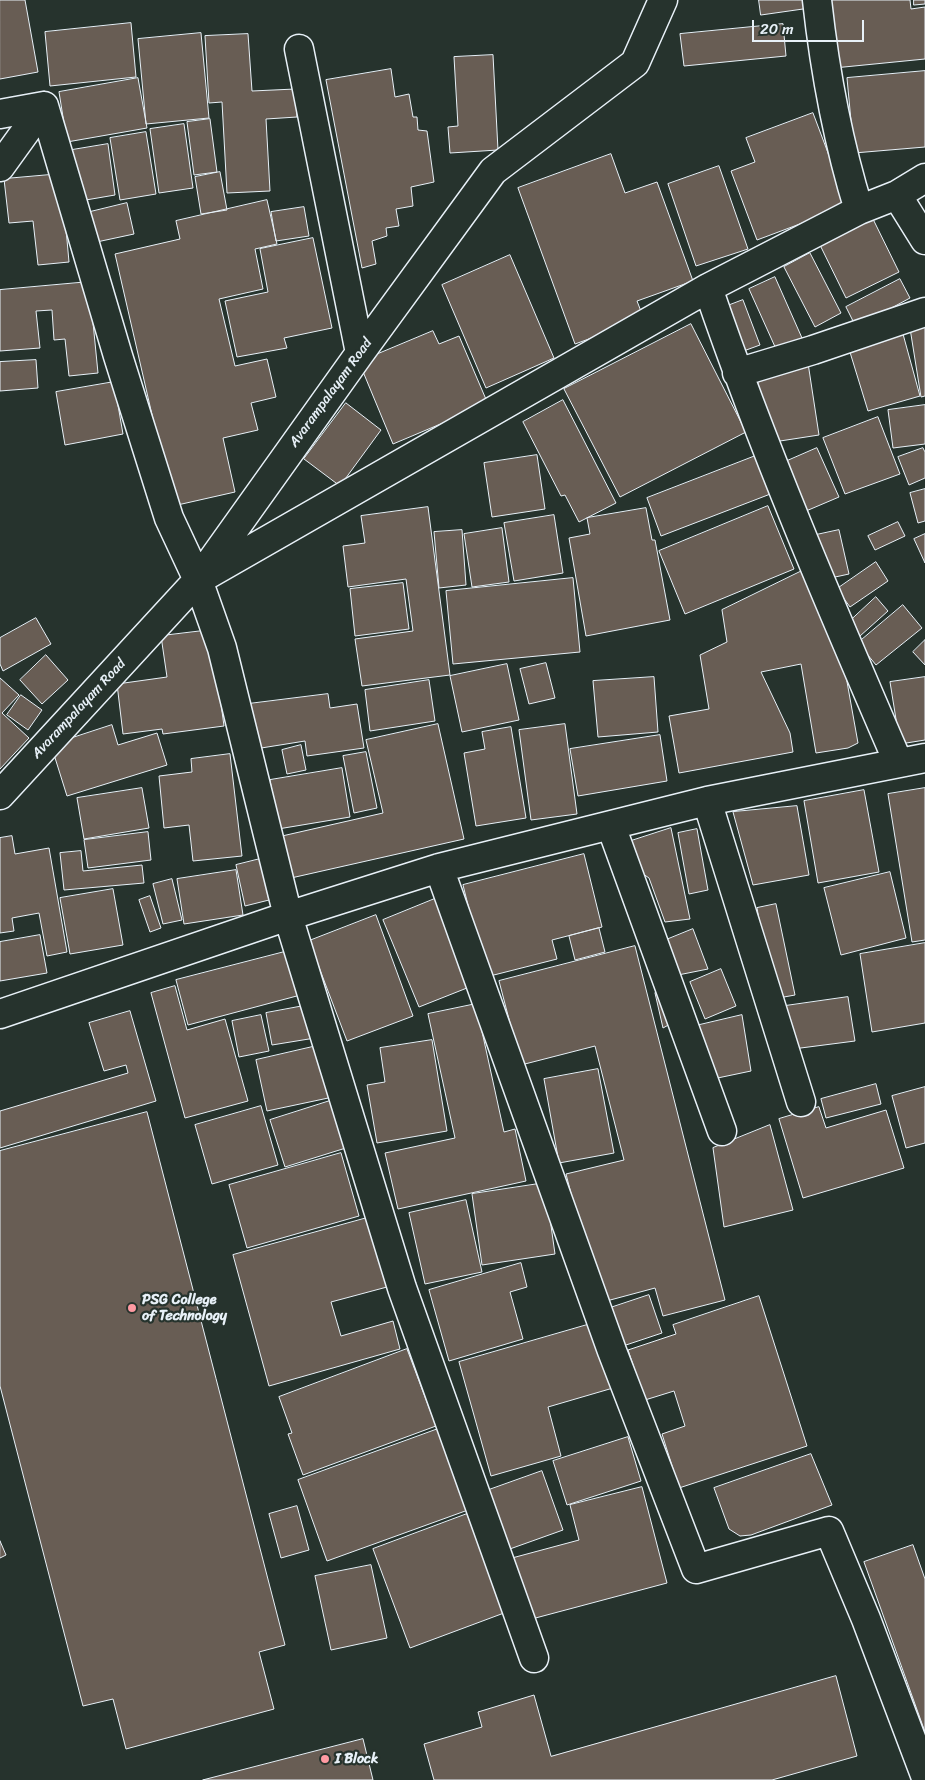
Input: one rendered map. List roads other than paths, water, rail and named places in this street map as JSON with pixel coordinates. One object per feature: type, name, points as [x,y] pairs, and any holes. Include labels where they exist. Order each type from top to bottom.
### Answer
[{"type":"street","name":"Avarampalayam Road","points":[[0,796],[198,580],[493,171],[634,63],[664,0]]},
{"type":"street","points":[[817,0],[827,81],[845,165],[859,210]]},
{"type":"street","points":[[299,49],[360,354]]},
{"type":"street","points":[[0,114],[44,106]]},
{"type":"street","points":[[0,167],[44,106]]},
{"type":"street","points":[[44,106],[115,347],[169,518],[198,580],[222,648],[288,916],[402,1288],[534,1658]]},
{"type":"street","points":[[198,580],[708,288],[859,210],[897,195],[925,178]]},
{"type":"street","points":[[897,195],[925,240]]},
{"type":"street","points":[[708,288],[737,373],[806,547],[898,762]]},
{"type":"street","points":[[737,373],[813,350],[925,312]]},
{"type":"street","points":[[0,1014],[288,916],[439,868],[707,801],[925,758]]},
{"type":"street","points":[[707,801],[801,1102]]},
{"type":"street","points":[[611,826],[722,1131]]},
{"type":"street","points":[[439,868],[609,1342],[696,1568],[829,1531],[866,1619],[925,1775]]},
{"type":"place","name":"PSG College of Technology","points":[[132,1308]]},
{"type":"place","name":"I Block","points":[[325,1759]]}]
